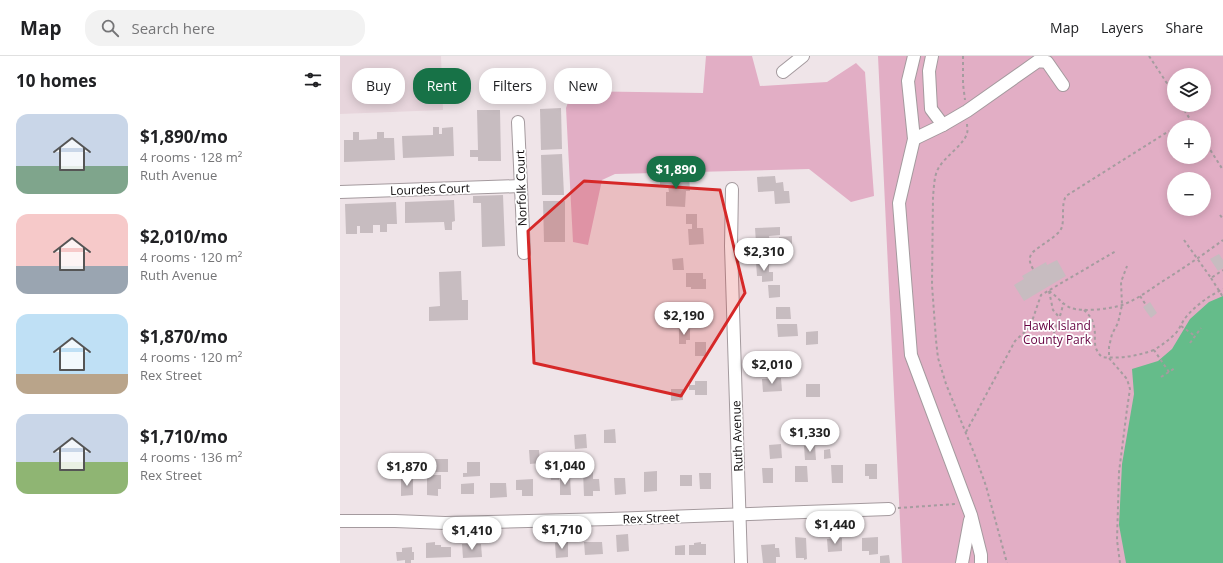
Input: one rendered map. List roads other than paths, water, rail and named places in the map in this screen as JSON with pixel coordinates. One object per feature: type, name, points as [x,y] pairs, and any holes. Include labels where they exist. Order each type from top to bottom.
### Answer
[{"type":"street","points":[[783,72],[803,56]]},
{"type":"street","points":[[914,56],[908,81],[914,139],[899,203],[911,355],[971,515],[981,555],[981,563]]},
{"type":"street","points":[[932,56],[929,71],[931,109],[943,125]]},
{"type":"street","points":[[914,139],[967,111],[1038,61],[1047,62],[1063,85]]},
{"type":"street","name":"Norfolk Court","points":[[518,122],[524,253]]},
{"type":"street","name":"Lourdes Court","points":[[340,192],[520,186]]},
{"type":"street","name":"Ruth Avenue","points":[[732,189],[731,246],[741,563]]},
{"type":"street","name":"Rex Street","points":[[340,521],[458,522],[610,519],[889,509]]},
{"type":"street","points":[[962,563],[971,515]]},
{"type":"park label","name":"Hawk Island County Park","points":[[1057,332]]}]
